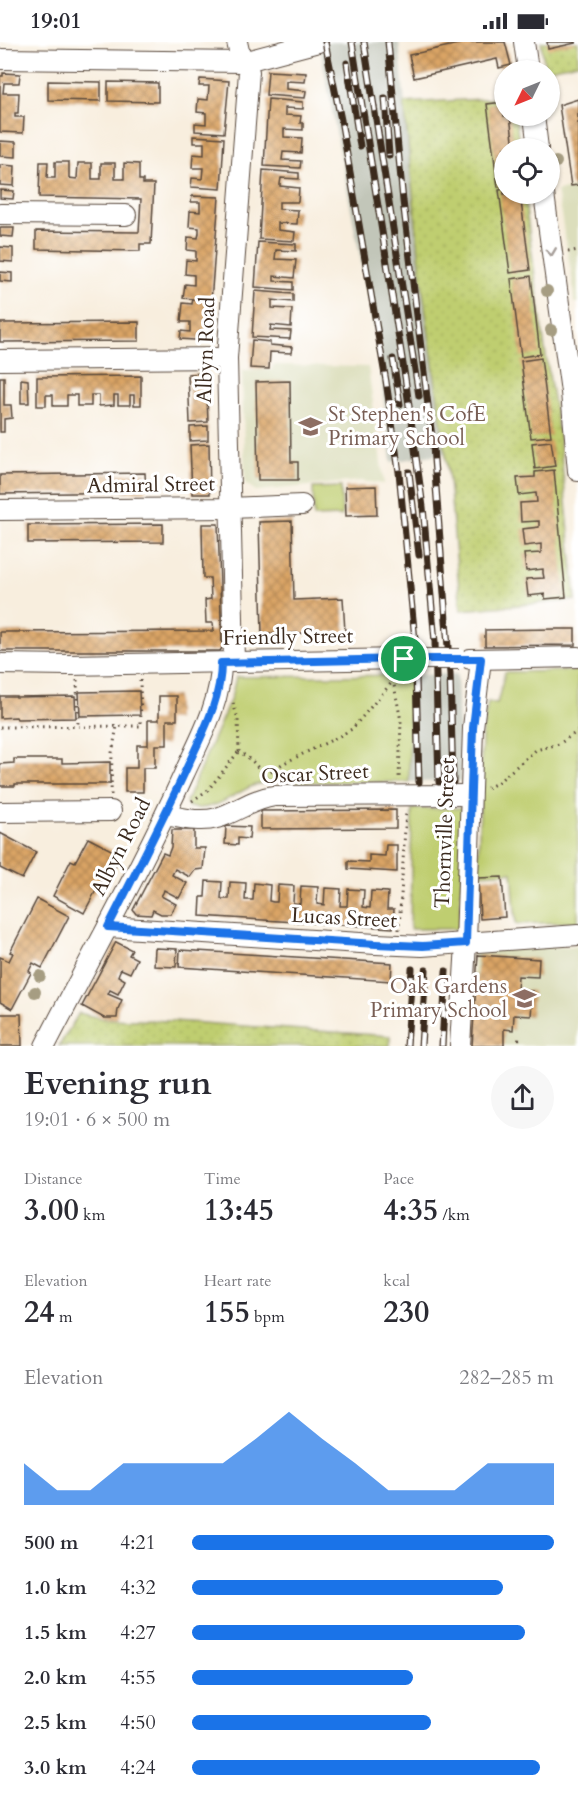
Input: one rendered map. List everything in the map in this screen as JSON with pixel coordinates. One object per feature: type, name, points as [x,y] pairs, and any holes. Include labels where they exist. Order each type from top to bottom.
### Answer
[{"type":"street","name":"Albyn Road","points":[[45,1046],[166,815],[215,705],[228,662],[230,508],[227,358],[249,72],[243,62],[237,42]]},
{"type":"street","points":[[524,42],[527,60]]},
{"type":"street","points":[[0,59],[243,62],[313,43]]},
{"type":"street","points":[[545,204],[571,393],[578,471]]},
{"type":"street","points":[[0,214],[126,215]]},
{"type":"street","points":[[0,360],[227,358]]},
{"type":"street","name":"Admiral Street","points":[[0,510],[230,508],[302,505]]},
{"type":"street","name":"Friendly Street","points":[[0,664],[228,662],[399,667],[459,659],[578,657]]},
{"type":"street","name":"Thornville Street","points":[[460,1046],[473,728],[481,659]]},
{"type":"street","name":"Oscar Street","points":[[166,815],[192,820],[216,818],[261,798],[274,796],[470,795]]},
{"type":"street","points":[[0,812],[111,811]]},
{"type":"street","name":"Lucas Street","points":[[108,927],[423,946],[578,935]]},
{"type":"path","points":[[266,776],[282,764],[352,729],[393,681],[399,667]]},
{"type":"path","points":[[77,676],[78,727]]},
{"type":"path","points":[[0,727],[141,726],[140,676]]},
{"type":"path","points":[[393,681],[401,721],[399,782]]},
{"type":"path","points":[[187,804],[208,790],[239,751],[238,719],[231,698]]},
{"type":"path","points":[[111,811],[112,753],[117,726]]},
{"type":"path","points":[[470,795],[497,783],[536,750],[559,744],[578,731]]},
{"type":"path","points":[[239,751],[266,776],[274,796]]},
{"type":"path","points":[[399,932],[406,804]]},
{"type":"path","points":[[518,1046],[519,1036]]},
{"type":"shaded area","points":[[319,42],[399,42],[422,284],[445,453],[391,462],[378,351]]},
{"type":"shaded area","points":[[578,187],[578,303],[574,303],[573,284],[559,204],[560,190]]},
{"type":"shaded area","name":"St Stephen's CofE Primary School","points":[[273,365],[368,367],[384,484],[360,481],[256,491],[245,483],[242,370],[272,370]]},
{"type":"shaded area","points":[[457,674],[461,781],[410,782],[410,675]]},
{"type":"shaded area","name":"Oak Gardens Primary School","points":[[578,946],[578,1046],[471,1046],[474,950]]},
{"type":"green space","points":[[541,42],[578,42],[578,63],[560,67],[560,60],[544,60]]},
{"type":"green space","points":[[494,98],[494,126],[517,126],[518,138],[494,138],[494,204],[525,204],[559,434],[576,600],[461,610],[449,480],[422,284],[404,103]]},
{"type":"green space","points":[[341,487],[342,516],[314,517],[313,488]]},
{"type":"green space","points":[[578,671],[578,922],[516,924],[512,872],[478,874],[482,734],[488,702],[497,704],[505,672]]},
{"type":"green space","points":[[410,675],[409,782],[269,782],[247,788],[216,805],[198,808],[189,807],[186,802],[231,698],[236,677]]},
{"type":"green space","points":[[465,808],[459,929],[410,929],[412,809]]},
{"type":"green space","points":[[79,1013],[104,1019],[173,1021],[390,1036],[390,1046],[59,1046]]},
{"type":"building","points":[[467,42],[505,42],[510,60],[497,59],[414,78],[409,55]]},
{"type":"building","points":[[547,42],[576,42],[576,43],[548,49]]},
{"type":"building","points":[[268,71],[306,73],[305,82],[286,81],[286,89],[306,91],[305,98],[266,95]]},
{"type":"building","points":[[3,73],[20,74],[19,83],[4,83],[3,93],[19,93],[18,113],[15,113],[15,117],[24,117],[23,133],[0,132],[0,76],[3,76]]},
{"type":"building","points":[[200,79],[229,81],[224,133],[195,131],[195,123],[206,124],[206,113],[197,112],[198,99],[208,100],[209,86],[199,86]]},
{"type":"building","points":[[48,81],[101,82],[101,101],[48,100]]},
{"type":"building","points":[[108,82],[158,83],[158,102],[108,101]]},
{"type":"building","points":[[268,99],[303,102],[303,109],[285,108],[285,115],[301,116],[300,123],[303,123],[303,130],[284,129],[284,137],[302,138],[301,153],[283,152],[282,160],[301,161],[300,168],[264,166]]},
{"type":"building","points":[[578,99],[578,185],[571,186],[560,105]]},
{"type":"building","points":[[494,103],[494,126],[511,126],[513,138],[494,138],[494,157],[487,104]]},
{"type":"building","points":[[193,136],[224,138],[221,189],[191,187],[192,178],[202,179],[203,168],[192,168],[193,154],[204,155],[204,143],[193,143]]},
{"type":"building","points":[[0,141],[16,142],[16,157],[0,156]]},
{"type":"building","points":[[40,162],[48,162],[47,178],[55,178],[55,162],[69,162],[69,178],[77,179],[78,163],[92,163],[92,179],[101,179],[101,163],[115,163],[115,179],[124,179],[124,163],[139,164],[139,180],[143,180],[143,184],[154,184],[151,244],[140,244],[140,251],[36,249],[36,231],[139,232],[141,199],[39,197]]},
{"type":"building","points":[[0,165],[15,166],[14,186],[0,185]]},
{"type":"building","points":[[263,170],[299,173],[299,179],[281,178],[280,184],[280,186],[299,188],[298,202],[279,202],[279,209],[298,210],[297,224],[278,223],[278,230],[295,232],[294,241],[259,239]]},
{"type":"building","points":[[0,190],[14,191],[13,199],[0,198]]},
{"type":"building","points":[[192,196],[219,197],[208,341],[180,339],[181,331],[190,332],[190,322],[181,322],[183,303],[192,304],[193,299],[183,298],[185,284],[194,285],[194,275],[185,274],[186,260],[196,261],[196,251],[187,250],[188,237],[198,238],[199,233],[199,228],[189,227],[190,211],[200,212],[200,202],[191,202]]},
{"type":"building","points":[[501,204],[521,204],[530,270],[510,273]]},
{"type":"building","points":[[0,228],[14,228],[13,237],[0,236]]},
{"type":"building","points":[[258,242],[296,244],[296,251],[276,250],[275,259],[296,260],[294,278],[274,276],[274,281],[293,282],[293,290],[255,287]]},
{"type":"building","points":[[0,247],[13,248],[13,262],[0,261]]},
{"type":"building","points":[[0,272],[12,273],[12,282],[0,281]]},
{"type":"building","points":[[531,276],[540,354],[521,357],[511,279]]},
{"type":"building","points":[[255,291],[293,294],[293,302],[272,300],[272,308],[292,309],[291,327],[271,325],[270,330],[291,331],[290,339],[252,337]]},
{"type":"building","points":[[139,322],[139,341],[0,342],[0,323]]},
{"type":"building","points":[[252,340],[270,342],[270,345],[292,347],[291,353],[270,352],[269,369],[250,368]]},
{"type":"building","points":[[541,358],[551,436],[531,438],[521,361]]},
{"type":"building","points":[[206,373],[208,422],[190,423],[188,374]]},
{"type":"building","points":[[141,376],[141,405],[134,405],[134,395],[130,395],[130,405],[118,405],[118,395],[114,395],[114,405],[99,406],[99,395],[91,395],[91,406],[77,406],[77,395],[67,395],[67,406],[53,406],[53,395],[46,395],[46,406],[37,406],[37,377]]},
{"type":"building","points":[[0,377],[4,377],[4,405],[11,405],[12,418],[4,419],[4,432],[0,432]]},
{"type":"building","points":[[21,379],[28,380],[29,403],[21,403]]},
{"type":"building","points":[[290,381],[291,462],[298,462],[298,480],[258,480],[256,382]]},
{"type":"building","points":[[208,426],[208,440],[190,441],[190,427]]},
{"type":"building","points":[[551,441],[555,466],[535,469],[532,443]]},
{"type":"building","points":[[209,444],[210,494],[192,494],[190,445]]},
{"type":"building","points":[[554,470],[566,597],[545,599],[545,594],[528,596],[526,579],[544,578],[543,569],[526,571],[524,554],[541,553],[541,544],[524,546],[522,529],[539,527],[539,521],[521,522],[520,503],[537,502],[536,493],[519,495],[517,478],[535,477],[535,472]]},
{"type":"building","points":[[145,473],[146,492],[0,494],[0,475]]},
{"type":"building","points":[[376,486],[377,515],[346,516],[345,487]]},
{"type":"building","points":[[292,521],[294,600],[343,598],[345,632],[262,634],[259,522]]},
{"type":"building","points":[[163,524],[163,542],[28,543],[28,525]]},
{"type":"building","points":[[202,524],[218,524],[222,648],[220,651],[0,651],[0,632],[214,631],[213,623],[206,623],[205,600],[211,599],[210,578],[203,578]]},
{"type":"building","points":[[575,629],[575,645],[485,646],[485,630]]},
{"type":"building","points":[[139,691],[140,715],[80,716],[79,692]]},
{"type":"building","points":[[0,696],[75,696],[76,718],[0,718]]},
{"type":"building","points":[[159,696],[177,696],[177,720],[167,720],[167,745],[155,745],[155,768],[143,768],[143,792],[125,792],[125,768],[137,768],[137,745],[148,745],[148,720],[159,720]]},
{"type":"building","points":[[14,759],[62,759],[62,763],[110,762],[110,784],[0,786],[0,764],[14,763]]},
{"type":"building","points":[[396,810],[396,828],[261,829],[261,811]]},
{"type":"building","points":[[226,826],[250,827],[249,839],[238,838],[238,845],[225,844]]},
{"type":"building","points":[[172,830],[194,830],[194,848],[205,848],[203,869],[195,870],[190,877],[175,869],[172,875],[187,883],[179,898],[164,890],[161,896],[176,904],[171,914],[161,914],[153,910],[151,915],[136,914],[133,910],[163,853],[168,855]]},
{"type":"building","points":[[0,833],[36,852],[22,879],[0,868]]},
{"type":"building","points":[[88,838],[121,855],[108,880],[103,877],[84,913],[53,896],[71,860],[75,862]]},
{"type":"building","points":[[386,845],[397,845],[397,872],[348,869],[348,861],[369,862],[369,855],[385,856]]},
{"type":"building","points":[[502,877],[505,917],[480,919],[478,878]]},
{"type":"building","points":[[206,881],[222,882],[221,899],[229,899],[230,882],[246,883],[245,900],[253,900],[254,883],[270,885],[269,901],[273,902],[277,902],[278,885],[294,886],[293,903],[300,904],[301,886],[318,887],[317,904],[324,905],[325,888],[341,889],[340,906],[347,906],[348,889],[364,890],[363,907],[370,908],[371,891],[388,892],[387,909],[394,909],[393,928],[200,916],[201,897],[205,897]]},
{"type":"building","points":[[37,899],[69,916],[42,968],[33,963],[29,971],[31,973],[12,1009],[0,1002],[0,957],[9,961],[13,953],[10,952]]},
{"type":"building","points":[[116,942],[132,950],[129,955],[137,959],[130,973],[121,969],[118,976],[125,980],[118,994],[110,990],[108,994],[122,1000],[117,1018],[104,1018],[82,1006]]},
{"type":"building","points":[[155,948],[177,949],[176,967],[154,966]]},
{"type":"building","points":[[180,950],[392,963],[391,981],[179,967]]},
{"type":"building","points":[[478,955],[539,959],[538,977],[518,976],[517,990],[533,991],[531,1016],[514,1015],[513,1030],[504,1029],[504,1046],[472,1046]]},
{"type":"building","points":[[0,1014],[21,1014],[22,1046],[0,1046]]},
{"type":"railway","points":[[325,42],[341,120],[386,381],[399,472],[415,640],[419,782]]},
{"type":"railway","points":[[352,42],[405,377],[423,507],[435,642],[439,782]]},
{"type":"railway","points":[[364,42],[419,396]]},
{"type":"railway","points":[[388,42],[403,201],[433,446],[450,674],[453,782]]},
{"type":"railway","points":[[347,63],[360,146]]},
{"type":"railway","points":[[385,98],[389,155]]},
{"type":"railway","points":[[393,359],[400,404]]},
{"type":"railway","points":[[409,472],[419,555]]},
{"type":"railway","points":[[407,1046],[412,969]]},
{"type":"railway","points":[[421,1046],[426,970]]},
{"type":"railway","points":[[442,1046],[446,971]]},
{"type":"place","name":"St Stephen's CofE Primary School","points":[[310,426]]},
{"type":"place","name":"Oak Gardens Primary School","points":[[525,998]]},
{"type":"route","points":[[404,659],[481,659],[473,728],[466,943],[423,946],[376,944],[108,927],[166,815],[215,705],[220,684],[221,663],[404,659]]}]
